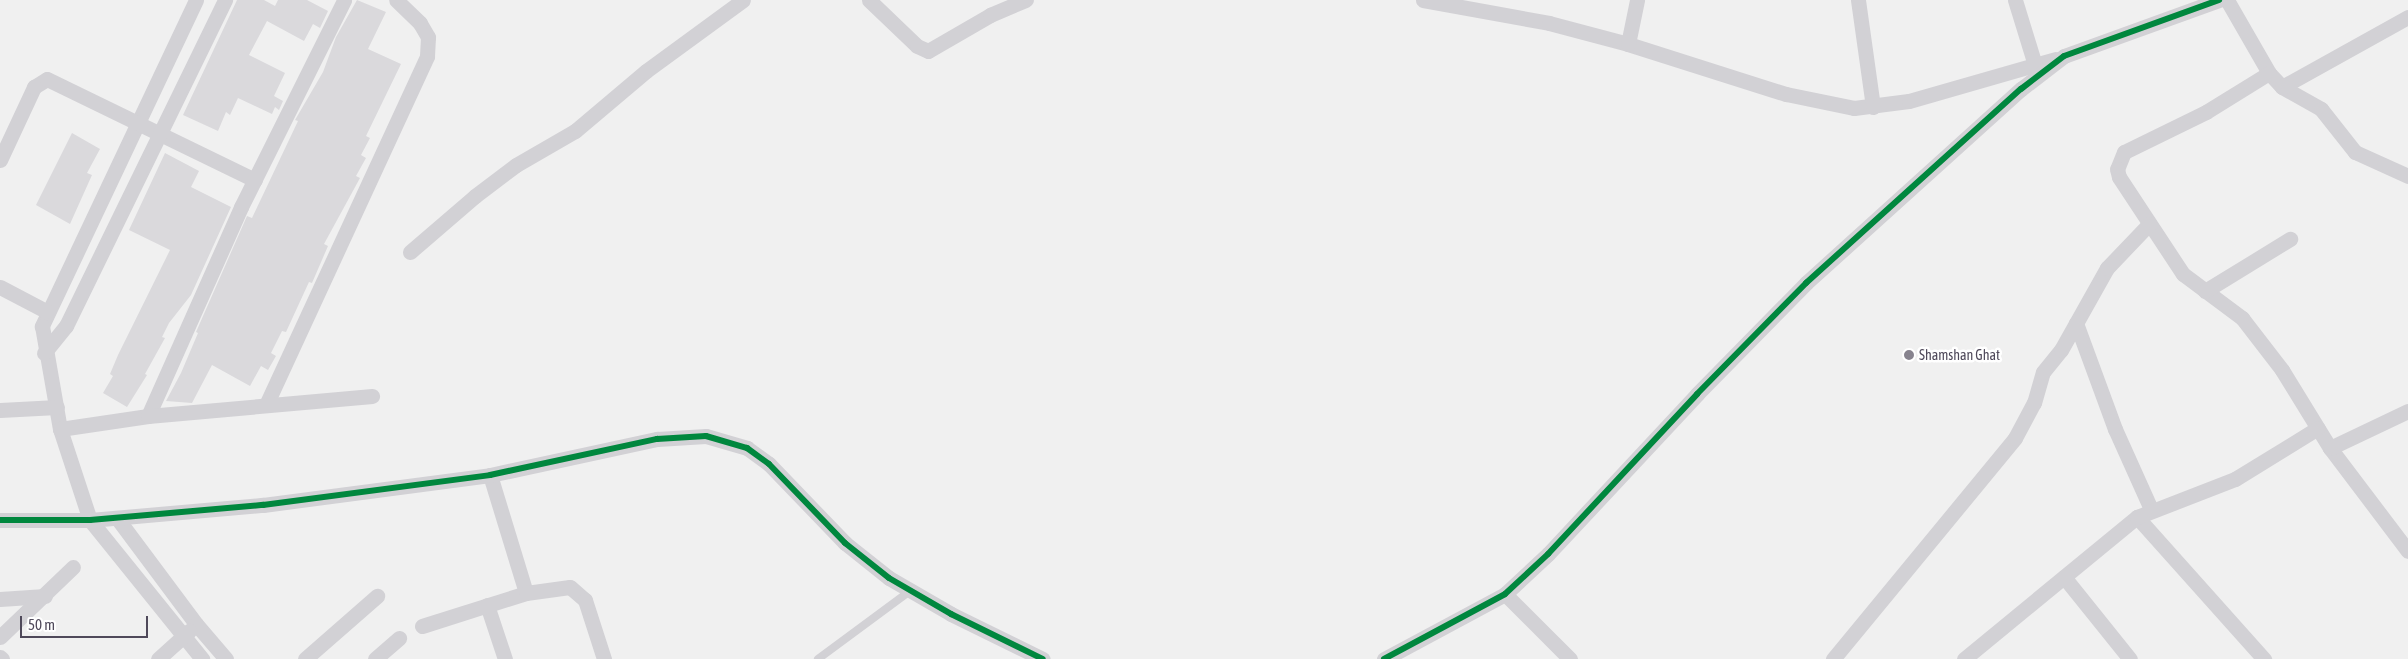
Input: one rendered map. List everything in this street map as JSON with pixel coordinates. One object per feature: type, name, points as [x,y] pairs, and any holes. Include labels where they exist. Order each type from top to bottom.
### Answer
[{"type":"street","points":[[196,0],[46,311],[42,326],[44,353],[58,407],[60,429],[90,520],[202,659]]},
{"type":"street","points":[[44,353],[66,326],[224,0]]},
{"type":"street","points":[[148,416],[255,180],[344,0]]},
{"type":"street","points":[[266,405],[427,56],[428,37],[420,23],[396,0]]},
{"type":"street","points":[[410,252],[475,196],[516,165],[575,131],[646,71],[743,0]]},
{"type":"street","points":[[869,0],[917,46],[928,50],[996,12],[1026,0]]},
{"type":"street","points":[[1423,0],[1522,18],[1628,44],[1806,99],[1854,108],[1873,108],[1909,101],[2035,65],[2219,0]]},
{"type":"street","points":[[1628,44],[1638,0]]},
{"type":"street","points":[[1858,0],[1873,108]]},
{"type":"street","points":[[2015,0],[2035,65]]},
{"type":"street","points":[[2227,0],[2269,73],[2282,87],[2321,109],[2355,152],[2408,176]]},
{"type":"street","points":[[2282,87],[2408,17]]},
{"type":"street","points":[[1384,659],[1505,594],[1548,554],[1800,289],[2021,90],[2064,56]]},
{"type":"street","points":[[2269,73],[2206,112],[2124,152],[2117,169],[2119,177],[2183,274],[2242,318],[2282,370],[2330,448],[2408,551]]},
{"type":"street","points":[[0,160],[34,87],[42,80],[53,80],[255,180]]},
{"type":"street","points":[[1833,659],[2015,438],[2034,403],[2043,372],[2076,323],[2107,268],[2149,224]]},
{"type":"street","points":[[2205,291],[2290,239]]},
{"type":"street","points":[[0,287],[46,311]]},
{"type":"street","points":[[2076,323],[2116,428],[2151,509]]},
{"type":"street","points":[[60,429],[148,416],[372,396]]},
{"type":"street","points":[[0,410],[58,407]]},
{"type":"street","points":[[2330,448],[2408,411]]},
{"type":"street","points":[[1964,659],[2137,517],[2151,509],[2235,479],[2318,428]]},
{"type":"street","points":[[0,520],[90,520],[263,506],[490,475],[658,439],[706,436],[747,448],[769,464],[845,543],[910,591],[1043,659]]},
{"type":"street","points":[[490,475],[526,593]]},
{"type":"street","points":[[2137,517],[2264,659]]},
{"type":"street","points":[[117,518],[196,624],[226,659]]},
{"type":"street","points":[[0,637],[45,596],[73,567]]},
{"type":"street","points":[[2064,577],[2130,659]]},
{"type":"street","points":[[422,626],[526,593],[560,586],[579,592],[585,600],[604,659]]},
{"type":"street","points":[[1505,594],[1570,659]]},
{"type":"street","points":[[0,599],[45,596]]},
{"type":"street","points":[[305,659],[377,596]]},
{"type":"street","points":[[487,605],[504,659]]},
{"type":"street","points":[[158,659],[196,624]]},
{"type":"street","points":[[375,659],[399,638]]},
{"type":"lane","points":[[818,659],[910,591]]},
{"type":"building","points":[[237,0],[264,0],[275,6],[278,0],[307,0],[328,11],[320,28],[313,24],[304,41],[267,21],[249,55],[285,73],[274,96],[283,101],[279,110],[275,107],[272,114],[238,98],[230,115],[226,112],[218,131],[183,115]]},
{"type":"building","points":[[357,0],[386,12],[368,49],[401,64],[366,136],[370,138],[361,155],[366,158],[356,176],[360,178],[324,244],[328,246],[312,283],[309,282],[286,332],[282,331],[271,353],[276,356],[268,370],[261,366],[250,386],[212,365],[192,403],[166,401],[181,373],[198,333],[196,332],[247,216],[252,218],[298,121],[295,120],[323,72],[336,37]]},
{"type":"building","points":[[72,133],[100,149],[87,173],[92,175],[70,224],[36,205]]},
{"type":"building","points":[[165,153],[199,171],[191,187],[231,207],[191,295],[169,323],[162,337],[165,338],[145,374],[147,375],[127,407],[103,393],[113,376],[110,374],[118,355],[170,250],[129,230]]},
{"type":"cycle path","points":[[1384,659],[1505,594],[1548,554],[1697,394],[1806,283],[2021,89],[2064,56],[2219,0]]},
{"type":"cycle path","points":[[0,520],[90,520],[263,505],[490,475],[657,439],[706,436],[747,448],[769,464],[845,543],[889,578],[951,614],[1043,659]]},
{"type":"place","name":"Shamshan Ghat","points":[[1909,355]]}]
